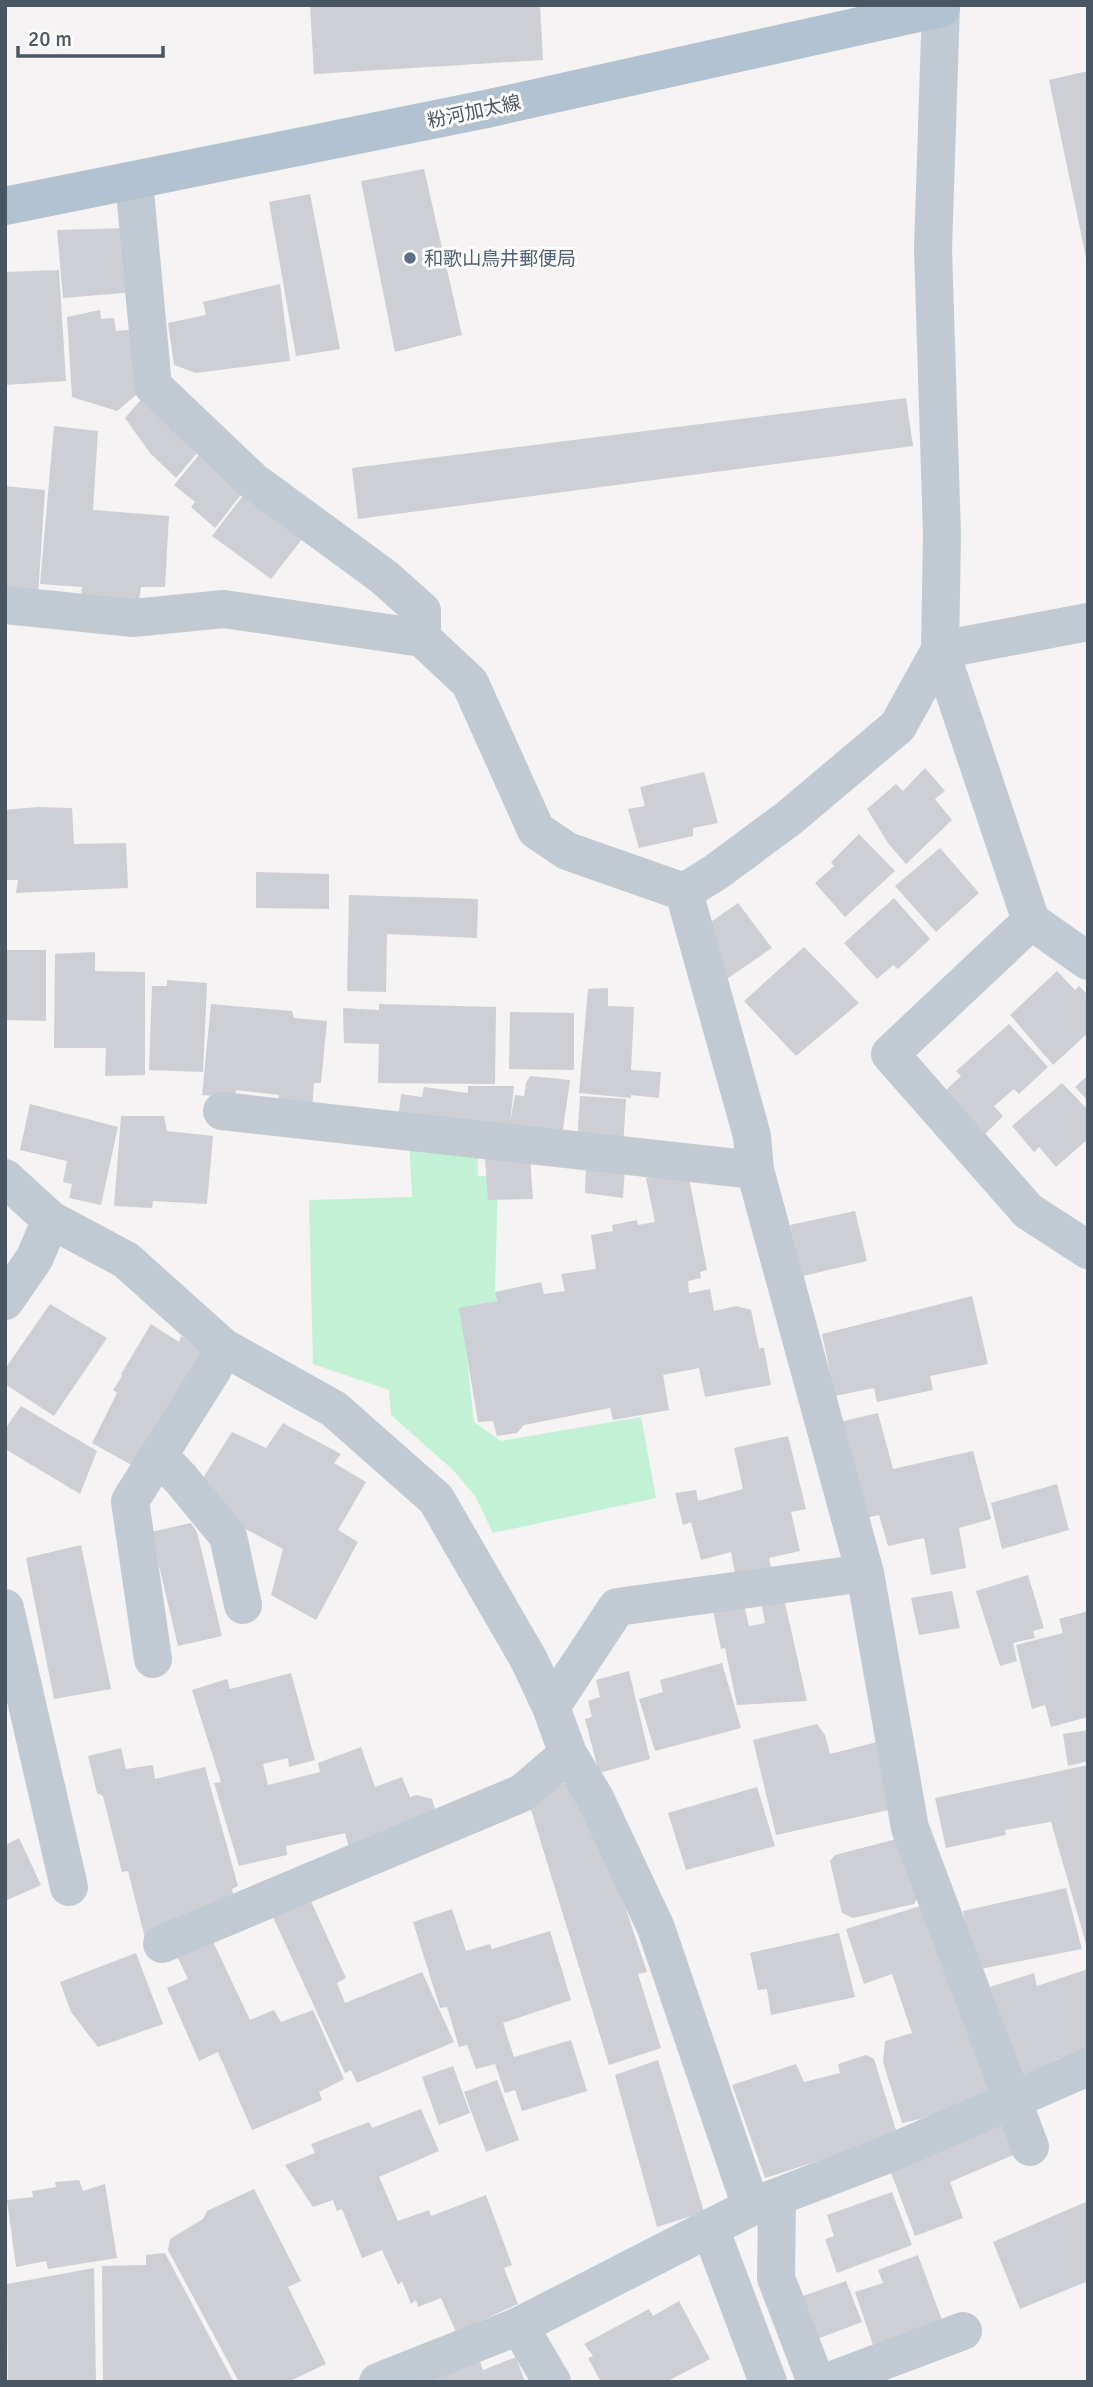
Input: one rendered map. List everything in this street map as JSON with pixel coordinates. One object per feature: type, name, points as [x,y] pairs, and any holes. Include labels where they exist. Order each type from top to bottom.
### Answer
[{"type":"main road","name":"粉河加太線","points":[[5,206],[486,109],[946,6]]},
{"type":"street","points":[[946,6],[933,249],[942,535],[940,650],[1031,920],[1088,961]]},
{"type":"street","points":[[134,181],[153,386],[253,481],[384,577],[422,611],[422,638]]},
{"type":"street","points":[[5,605],[133,618],[224,609],[422,638],[470,683],[536,830],[567,851],[684,892]]},
{"type":"street","points":[[940,650],[1088,622]]},
{"type":"street","points":[[684,892],[789,818],[898,726],[940,650]]},
{"type":"street","points":[[684,892],[752,1136],[755,1170],[865,1573],[910,1828],[1030,2147]]},
{"type":"street","points":[[1031,920],[890,1054],[1028,1211],[1088,1250]]},
{"type":"street","points":[[222,1111],[755,1170]]},
{"type":"street","points":[[5,1178],[51,1220],[126,1261],[223,1347],[334,1409],[436,1499],[529,1660],[551,1707],[568,1754],[595,1798],[656,1928],[764,2202],[776,2278],[816,2382]]},
{"type":"street","points":[[5,1301],[34,1259],[51,1220]]},
{"type":"street","points":[[153,1659],[130,1501],[213,1369],[223,1347]]},
{"type":"street","points":[[158,1455],[228,1536],[243,1605]]},
{"type":"street","points":[[551,1707],[617,1607],[865,1573]]},
{"type":"street","points":[[5,1608],[69,1887]]},
{"type":"street","points":[[162,1944],[522,1793],[568,1754]]},
{"type":"street","points":[[378,2382],[519,2326],[764,2202],[891,2153],[1088,2067]]},
{"type":"street","points":[[710,2228],[768,2382]]},
{"type":"street","points":[[519,2326],[552,2382]]},
{"type":"street","points":[[827,2382],[963,2331]]},
{"type":"green space","points":[[409,1140],[478,1152],[478,1176],[498,1177],[495,1291],[497,1304],[462,1312],[474,1422],[501,1441],[641,1417],[656,1498],[493,1533],[475,1496],[453,1470],[391,1415],[389,1390],[313,1364],[309,1200],[412,1197]]},
{"type":"building","points":[[310,5],[540,5],[543,60],[314,74]]},
{"type":"building","points":[[1088,71],[1088,261],[1087,262],[1049,80]]},
{"type":"building","name":"和歌山鳥井郵便局","points":[[424,169],[462,335],[395,352],[361,181]]},
{"type":"building","points":[[310,194],[340,349],[296,356],[269,202]]},
{"type":"building","points":[[130,228],[135,292],[63,298],[57,230]]},
{"type":"building","points":[[59,270],[66,381],[6,385],[5,272]]},
{"type":"building","points":[[280,284],[290,361],[196,373],[174,365],[168,323],[206,315],[203,302]]},
{"type":"building","points":[[100,310],[101,319],[114,318],[116,331],[138,329],[143,389],[117,411],[72,397],[67,317]]},
{"type":"building","points":[[145,395],[202,447],[176,478],[150,453],[125,418]]},
{"type":"building","points":[[906,398],[913,446],[358,519],[352,468]]},
{"type":"building","points":[[54,426],[98,431],[93,510],[169,516],[165,587],[141,587],[139,601],[81,597],[82,587],[40,584]]},
{"type":"building","points":[[204,449],[247,487],[215,528],[191,507],[195,502],[174,485]]},
{"type":"building","points":[[5,486],[45,490],[38,596],[5,593]]},
{"type":"building","points":[[248,489],[306,534],[271,579],[212,536]]},
{"type":"building","points":[[925,768],[945,791],[935,799],[952,820],[906,864],[888,843],[867,809],[896,784],[903,791]]},
{"type":"building","points":[[704,772],[718,823],[693,828],[693,836],[639,848],[628,809],[645,806],[640,787]]},
{"type":"building","points":[[72,808],[74,844],[126,843],[128,888],[16,893],[18,880],[5,880],[5,810]]},
{"type":"building","points":[[859,834],[895,871],[845,917],[815,883],[834,866],[831,862]]},
{"type":"building","points":[[940,848],[979,893],[936,932],[895,886]]},
{"type":"building","points":[[256,872],[329,874],[329,909],[256,908]]},
{"type":"building","points":[[349,895],[478,899],[477,938],[387,934],[386,992],[347,991]]},
{"type":"building","points":[[894,898],[930,939],[898,969],[893,965],[877,979],[844,943]]},
{"type":"building","points":[[738,903],[772,948],[722,982],[708,924]]},
{"type":"building","points":[[804,947],[859,1003],[796,1056],[744,1001]]},
{"type":"building","points":[[5,950],[46,950],[46,1021],[5,1020]]},
{"type":"building","points":[[95,952],[95,971],[145,972],[145,1075],[105,1076],[106,1048],[54,1048],[55,954]]},
{"type":"building","points":[[1057,971],[1075,990],[1079,986],[1088,995],[1088,1033],[1053,1065],[1010,1015]]},
{"type":"building","points":[[167,980],[207,983],[203,1072],[149,1070],[152,986],[167,986]]},
{"type":"building","points":[[608,988],[608,1006],[634,1007],[631,1070],[661,1072],[659,1098],[579,1093],[588,989]]},
{"type":"building","points":[[211,1004],[292,1011],[294,1018],[327,1021],[321,1083],[314,1083],[312,1110],[278,1106],[279,1095],[236,1090],[235,1097],[202,1095]]},
{"type":"building","points":[[379,1004],[496,1007],[495,1084],[378,1083],[379,1044],[344,1043],[343,1008],[379,1010]]},
{"type":"building","points":[[510,1012],[574,1013],[574,1070],[509,1069]]},
{"type":"building","points":[[1009,1024],[1048,1067],[1019,1094],[1014,1089],[994,1106],[1003,1116],[985,1134],[945,1091],[961,1076],[956,1071]]},
{"type":"building","points":[[1088,1075],[1088,1101],[1075,1087]]},
{"type":"building","points":[[530,1076],[570,1080],[561,1143],[398,1121],[401,1094],[422,1097],[424,1087],[468,1093],[468,1086],[514,1086],[510,1122],[515,1095],[524,1096]]},
{"type":"building","points":[[1062,1083],[1088,1110],[1088,1139],[1056,1167],[1039,1147],[1034,1152],[1012,1126]]},
{"type":"building","points":[[580,1096],[626,1099],[623,1147],[577,1144]]},
{"type":"building","points":[[30,1104],[118,1127],[101,1205],[69,1198],[72,1184],[63,1182],[67,1161],[20,1150]]},
{"type":"building","points":[[121,1116],[164,1116],[167,1131],[213,1136],[207,1204],[153,1201],[152,1208],[114,1206]]},
{"type":"building","points":[[530,1157],[533,1199],[488,1200],[485,1158]]},
{"type":"building","points":[[586,1164],[625,1168],[623,1198],[585,1193]]},
{"type":"building","points":[[688,1173],[707,1270],[700,1272],[701,1278],[688,1281],[689,1293],[710,1289],[714,1311],[736,1306],[751,1310],[759,1348],[764,1348],[771,1385],[705,1397],[699,1368],[663,1375],[669,1410],[613,1420],[610,1408],[524,1425],[517,1433],[497,1436],[493,1421],[478,1422],[459,1308],[497,1301],[495,1292],[541,1282],[544,1294],[565,1291],[561,1274],[596,1269],[591,1235],[613,1231],[612,1225],[637,1220],[638,1225],[655,1222],[646,1178]]},
{"type":"building","points":[[855,1211],[867,1261],[803,1276],[790,1225]]},
{"type":"building","points":[[972,1296],[988,1364],[930,1376],[933,1390],[877,1402],[874,1388],[835,1396],[822,1334]]},
{"type":"building","points":[[50,1304],[107,1338],[54,1416],[5,1384],[5,1369]]},
{"type":"building","points":[[151,1324],[179,1342],[181,1336],[205,1354],[137,1468],[92,1443],[117,1393],[113,1390]]},
{"type":"building","points":[[21,1406],[97,1451],[80,1494],[5,1449],[5,1429]]},
{"type":"building","points":[[878,1413],[893,1469],[973,1451],[991,1519],[959,1528],[966,1568],[931,1575],[924,1538],[888,1546],[879,1515],[856,1520],[831,1424]]},
{"type":"building","points":[[283,1423],[341,1454],[334,1463],[366,1482],[338,1530],[358,1542],[316,1620],[271,1595],[283,1549],[227,1519],[198,1486],[232,1432],[266,1448]]},
{"type":"building","points":[[788,1436],[806,1509],[791,1512],[800,1551],[769,1558],[772,1571],[736,1578],[731,1552],[701,1560],[691,1522],[683,1525],[675,1493],[696,1490],[698,1501],[743,1489],[734,1448]]},
{"type":"building","points":[[1057,1484],[1069,1530],[1002,1549],[991,1503]]},
{"type":"building","points":[[191,1523],[197,1532],[222,1636],[178,1646],[151,1532]]},
{"type":"building","points":[[81,1545],[111,1689],[54,1699],[26,1558]]},
{"type":"building","points":[[1028,1575],[1044,1628],[1033,1631],[1035,1638],[1013,1643],[1017,1661],[1000,1666],[976,1591]]},
{"type":"building","points":[[952,1591],[960,1628],[919,1635],[911,1598]]},
{"type":"building","points":[[783,1594],[807,1701],[737,1705],[725,1648],[721,1649],[712,1606],[743,1600],[749,1626],[765,1623],[760,1596]]},
{"type":"building","points":[[1088,1611],[1088,1717],[1051,1727],[1045,1705],[1032,1709],[1016,1645],[1063,1633],[1059,1619]]},
{"type":"building","points":[[722,1663],[741,1728],[655,1751],[639,1699],[663,1692],[660,1680]]},
{"type":"building","points":[[629,1671],[650,1759],[599,1773],[585,1719],[592,1717],[588,1701],[600,1697],[596,1680]]},
{"type":"building","points":[[291,1673],[315,1760],[289,1767],[288,1758],[263,1764],[268,1785],[320,1772],[318,1763],[361,1747],[375,1787],[402,1777],[410,1797],[417,1795],[432,1799],[438,1820],[350,1851],[345,1833],[286,1846],[287,1855],[239,1866],[214,1783],[221,1782],[192,1690],[227,1679],[230,1689]]},
{"type":"building","points":[[817,1724],[825,1735],[830,1754],[877,1742],[893,1809],[776,1835],[753,1740]]},
{"type":"building","points":[[1088,1730],[1088,1761],[1068,1766],[1063,1734]]},
{"type":"building","points":[[121,1748],[126,1769],[153,1765],[155,1779],[205,1767],[238,1886],[232,1889],[236,1910],[146,1942],[128,1871],[122,1872],[103,1796],[97,1793],[88,1756]]},
{"type":"building","points":[[1088,1765],[1087,1947],[1051,1822],[1005,1830],[1006,1835],[946,1848],[935,1798]]},
{"type":"building","points":[[567,1782],[621,1895],[647,1972],[638,1974],[661,2048],[609,2065],[528,1800]]},
{"type":"building","points":[[757,1787],[775,1846],[686,1870],[668,1813]]},
{"type":"building","points":[[908,1836],[920,1893],[914,1904],[853,1918],[842,1913],[830,1861],[835,1855]]},
{"type":"building","points":[[19,1838],[41,1885],[5,1901],[5,1845]]},
{"type":"building","points":[[1066,1888],[1082,1949],[975,1970],[963,1911]]},
{"type":"building","points":[[310,1899],[346,1978],[337,1983],[345,2003],[422,1972],[454,2042],[357,2083],[351,2070],[345,2073],[272,1915]]},
{"type":"building","points":[[930,1903],[992,2094],[902,2123],[883,2062],[885,2041],[912,2033],[892,1974],[864,1984],[846,1929]]},
{"type":"building","points":[[452,1909],[466,1951],[490,1944],[492,1949],[550,1931],[571,2000],[503,2023],[514,2057],[571,2040],[587,2091],[522,2111],[515,2090],[505,2093],[495,2064],[476,2069],[467,2045],[459,2047],[447,2007],[440,2008],[413,1922]]},
{"type":"building","points":[[209,1933],[250,2020],[274,2010],[281,2022],[313,2010],[344,2079],[319,2092],[322,2100],[252,2130],[218,2052],[199,2061],[167,1988],[188,1979],[173,1948]]},
{"type":"building","points":[[839,1933],[855,1997],[771,2015],[767,1989],[758,1990],[750,1953]]},
{"type":"building","points":[[136,1953],[163,2024],[98,2047],[71,2012],[60,1982]]},
{"type":"building","points":[[1088,1969],[1088,2049],[1055,2060],[1057,2067],[1018,2078],[990,1987],[1034,1973],[1037,1986]]},
{"type":"building","points":[[866,2055],[874,2059],[899,2140],[852,2150],[765,2178],[732,2085],[796,2064],[804,2082],[840,2073],[838,2064]]},
{"type":"building","points":[[658,2060],[704,2212],[657,2227],[615,2075]]},
{"type":"building","points":[[453,2066],[470,2113],[439,2125],[422,2077]]},
{"type":"building","points":[[497,2080],[519,2140],[486,2152],[464,2092]]},
{"type":"building","points":[[421,2109],[439,2151],[379,2177],[398,2221],[429,2210],[431,2216],[486,2195],[512,2265],[504,2268],[518,2304],[456,2332],[441,2298],[418,2307],[416,2300],[411,2304],[402,2281],[398,2285],[382,2250],[362,2258],[342,2209],[337,2211],[333,2200],[313,2207],[285,2165],[315,2153],[311,2144],[369,2122],[372,2128]]},
{"type":"building","points":[[1002,2111],[1018,2153],[950,2182],[963,2218],[915,2236],[887,2162]]},
{"type":"building","points":[[79,2180],[83,2191],[105,2184],[117,2258],[48,2269],[46,2261],[16,2267],[7,2200],[33,2197],[32,2191],[56,2187],[55,2182]]},
{"type":"building","points":[[254,2189],[301,2281],[288,2287],[326,2364],[288,2382],[239,2382],[168,2250],[170,2239],[203,2219],[207,2211]]},
{"type":"building","points":[[892,2192],[912,2245],[837,2273],[825,2239],[834,2236],[827,2215]]},
{"type":"building","points":[[1088,2201],[1088,2281],[1020,2309],[993,2242]]},
{"type":"building","points":[[165,2253],[234,2382],[103,2382],[102,2266],[146,2265],[146,2255]]},
{"type":"building","points":[[918,2255],[942,2320],[873,2345],[855,2292],[883,2283],[878,2270]]},
{"type":"building","points":[[94,2268],[96,2382],[8,2382],[7,2284]]},
{"type":"building","points":[[846,2281],[862,2322],[817,2339],[800,2297]]},
{"type":"building","points":[[679,2301],[710,2359],[666,2382],[601,2382],[588,2358],[593,2356],[584,2344],[649,2309],[653,2316]]},
{"type":"building","points":[[477,2352],[483,2370],[516,2357],[525,2382],[436,2382],[431,2371]]},
{"type":"place","name":"和歌山鳥井郵便局","points":[[410,258]]}]
